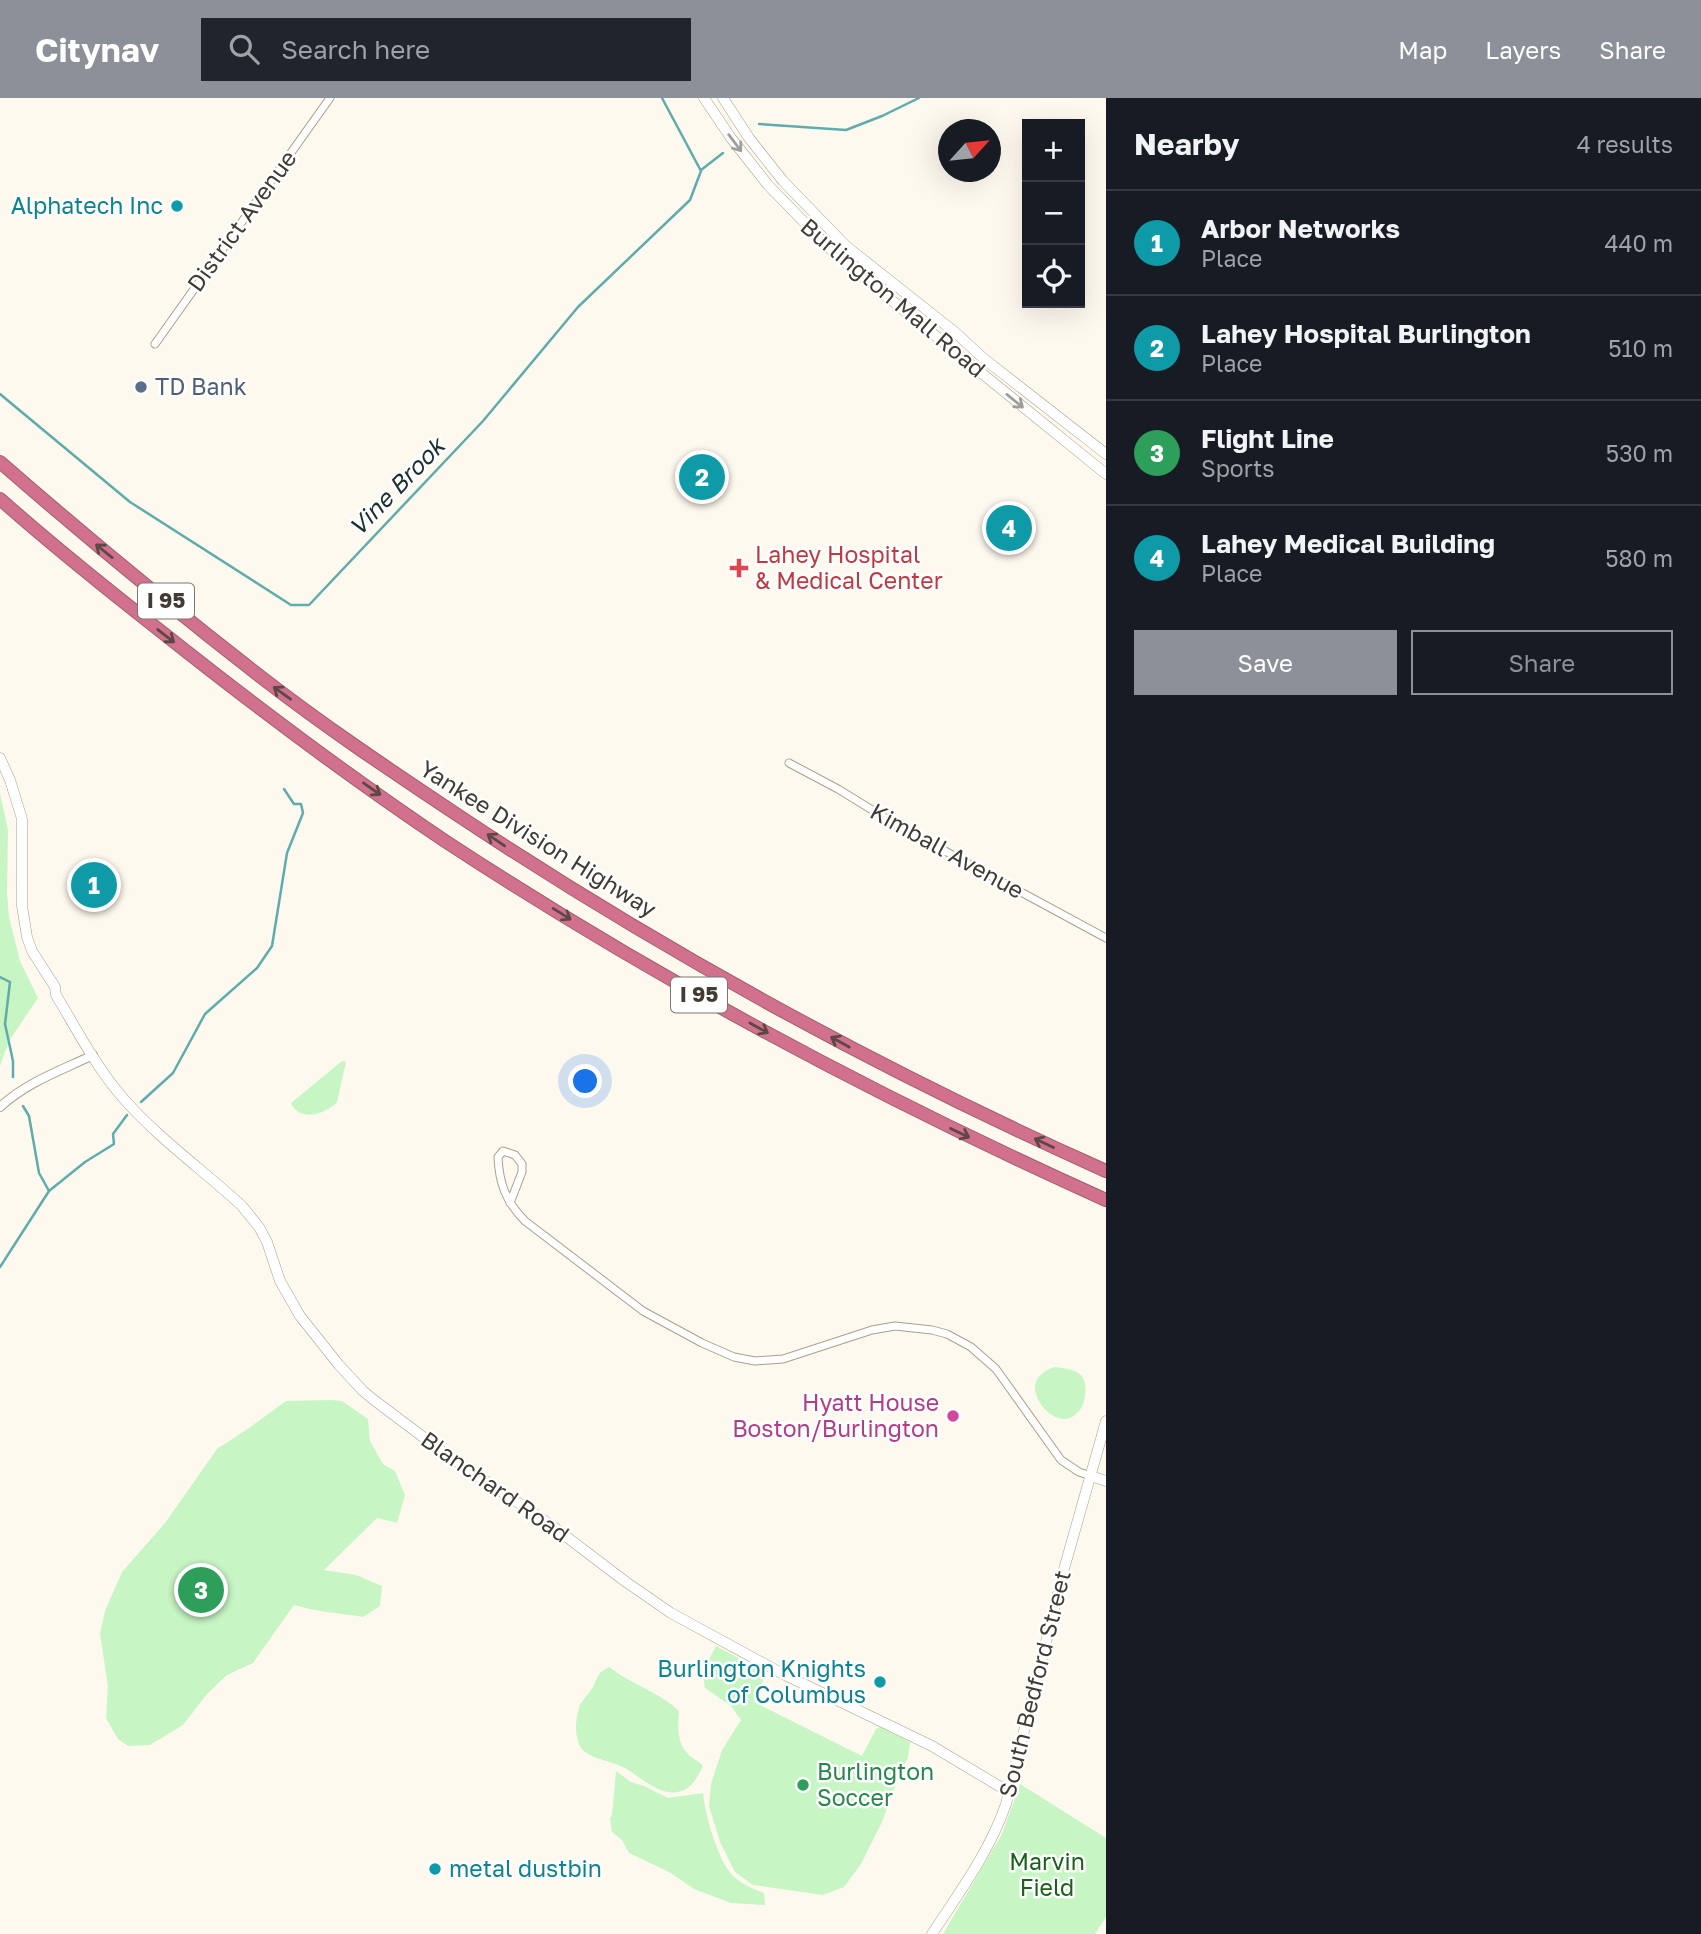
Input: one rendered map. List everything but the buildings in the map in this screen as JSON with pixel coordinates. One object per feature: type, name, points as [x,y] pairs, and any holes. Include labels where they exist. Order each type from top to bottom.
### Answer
[{"type":"highway","name":"Yankee Division Highway","points":[[0,462],[94,543],[261,677],[403,779],[510,850],[657,939],[846,1046],[1106,1171]]},
{"type":"highway","name":"Yankee Division Highway","points":[[0,499],[222,680],[349,774],[519,888],[604,940],[804,1053],[964,1135],[1106,1200]]},
{"type":"main road","name":"Burlington Mall Road","points":[[705,98],[731,138],[768,185],[837,256],[1106,474]]},
{"type":"main road","name":"Burlington Mall Road","points":[[723,98],[749,138],[783,181],[846,246],[1106,454]]},
{"type":"main road","name":"Blanchard Road","points":[[0,758],[22,819],[22,906],[27,937],[32,951],[55,987],[56,995],[110,1081],[132,1107],[253,1219],[267,1242],[281,1281],[300,1316],[363,1391],[443,1452],[551,1525],[669,1611],[782,1674],[932,1746],[1009,1791]]},
{"type":"main road","name":"South Bedford Street","points":[[932,1934],[987,1847],[1002,1814],[1064,1569],[1106,1421]]},
{"type":"main road","points":[[1091,1476],[1106,1481]]},
{"type":"street","name":"District Avenue","points":[[155,344],[330,98]]},
{"type":"street","name":"Kimball Avenue","points":[[789,763],[895,824],[1106,938]]},
{"type":"street","points":[[0,1107],[44,1077],[93,1055]]},
{"type":"street","points":[[510,1203],[522,1172],[522,1164],[515,1155],[503,1151],[498,1157],[502,1189],[510,1203],[525,1221],[643,1311],[699,1342],[734,1357],[755,1361],[783,1359],[889,1326],[932,1330],[958,1339],[984,1356],[996,1369],[1064,1464],[1091,1476]]},
{"type":"green space","points":[[0,793],[8,830],[9,917],[20,961],[38,998],[9,1041],[0,1066]]},
{"type":"green space","points":[[342,1061],[346,1062],[337,1102],[319,1113],[300,1113],[295,1109],[291,1103]]},
{"type":"green space","points":[[1055,1367],[1075,1371],[1085,1382],[1083,1404],[1072,1417],[1057,1417],[1038,1400],[1035,1385],[1037,1379],[1045,1371]]},
{"type":"green space","points":[[286,1401],[342,1401],[368,1419],[370,1441],[383,1464],[395,1471],[405,1495],[397,1523],[377,1518],[324,1570],[356,1575],[382,1586],[380,1606],[363,1617],[294,1605],[253,1663],[227,1675],[207,1694],[183,1725],[150,1745],[128,1746],[118,1739],[106,1718],[108,1686],[100,1634],[105,1611],[122,1572],[165,1523],[217,1449]]},
{"type":"green space","points":[[716,1646],[766,1673],[754,1702],[862,1756],[876,1729],[880,1727],[910,1742],[908,1758],[882,1822],[861,1864],[844,1887],[823,1895],[753,1885],[735,1872],[720,1842],[709,1806],[711,1784],[722,1750],[741,1720],[731,1706],[705,1688],[705,1671]]},
{"type":"green space","points":[[609,1667],[679,1711],[682,1745],[689,1755],[703,1766],[687,1788],[678,1792],[664,1791],[625,1768],[590,1755],[581,1748],[576,1730],[580,1705],[600,1673]]},
{"type":"green space","points":[[616,1771],[631,1782],[668,1798],[703,1793],[709,1825],[723,1861],[737,1880],[764,1893],[765,1905],[731,1903],[694,1889],[669,1872],[629,1853],[622,1840],[612,1832],[610,1818]]},
{"type":"green space","name":"Marvin Field","points":[[1020,1784],[1106,1838],[1106,1917],[1095,1934],[943,1934],[1002,1834]]},
{"type":"waterway","name":"Vine Brook","points":[[0,394],[130,502],[291,605],[309,605],[483,421],[578,307],[690,200],[701,171],[662,98]]},
{"type":"waterway","points":[[759,124],[846,130],[919,98]]},
{"type":"waterway","points":[[701,170],[723,153]]},
{"type":"waterway","points":[[141,1102],[173,1073],[205,1014],[257,968],[272,946],[287,853],[303,813],[301,804],[294,804],[284,789]]},
{"type":"waterway","points":[[0,977],[10,982],[5,1024],[13,1061],[13,1077]]},
{"type":"waterway","points":[[23,1106],[29,1116],[39,1173],[49,1191]]},
{"type":"waterway","points":[[0,1267],[49,1191],[85,1162],[114,1144],[113,1134],[127,1115]]},
{"type":"place","name":"Alphatech Inc","points":[[177,206]]},
{"type":"place","name":"TD Bank","points":[[141,387]]},
{"type":"place","name":"Lahey Hospital Burlington","points":[[702,477]]},
{"type":"place","name":"Lahey Medical Building","points":[[1009,528]]},
{"type":"place","name":"Lahey Hospital & Medical Center","points":[[739,568]]},
{"type":"place","name":"Arbor Networks","points":[[94,885]]},
{"type":"place","name":"Hyatt House Boston/Burlington","points":[[953,1416]]},
{"type":"place","name":"Flight Line","points":[[201,1590]]},
{"type":"place","name":"Burlington Knights of Columbus","points":[[880,1682]]},
{"type":"place","name":"Burlington Soccer","points":[[803,1785]]},
{"type":"place","name":"metal dustbin","points":[[435,1869]]}]
